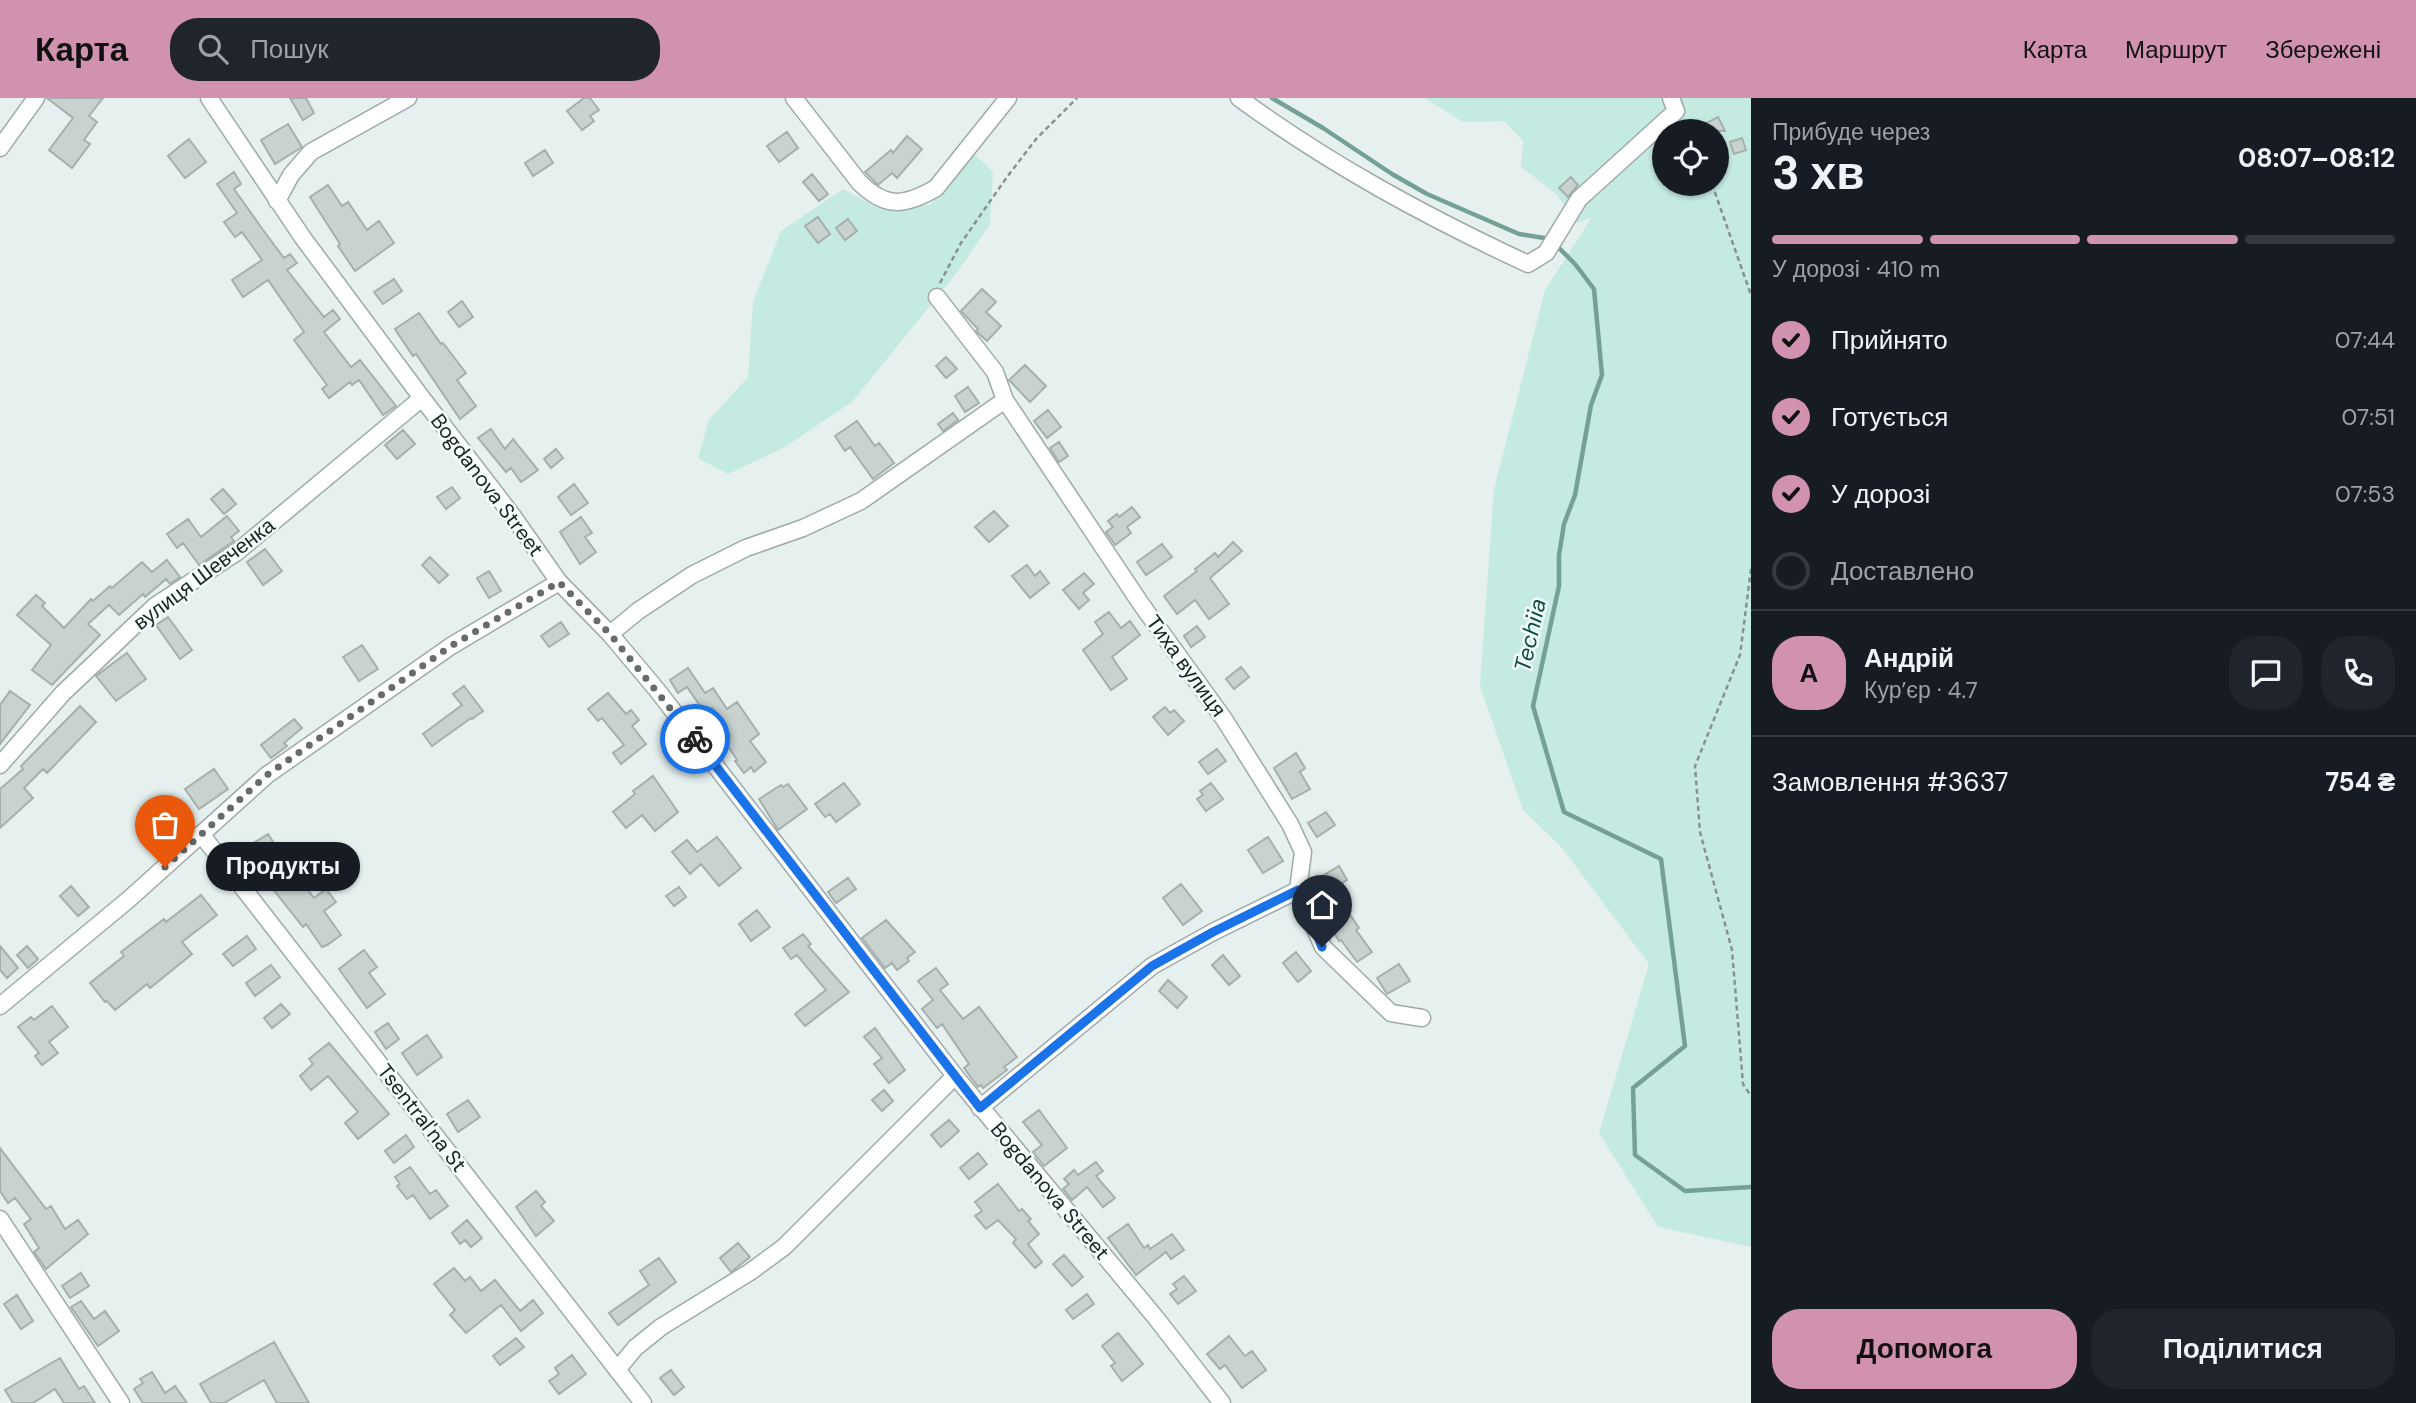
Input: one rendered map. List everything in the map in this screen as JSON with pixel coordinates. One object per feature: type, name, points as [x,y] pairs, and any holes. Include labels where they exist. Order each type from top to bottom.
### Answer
[{"type":"street","points":[[0,148],[36,98]]},
{"type":"street","points":[[198,98],[213,104]]},
{"type":"street","points":[[277,201],[291,175],[311,152],[408,98]]},
{"type":"street","points":[[794,98],[870,193],[881,199],[904,202],[936,188],[1008,98]]},
{"type":"street","points":[[1239,98],[1298,141],[1402,202],[1453,230],[1528,264],[1546,253],[1579,199],[1676,111],[1671,98]]},
{"type":"street","name":"Bogdanova Street","points":[[213,104],[277,201],[559,582],[610,634],[708,755],[980,1108],[1156,1318],[1222,1403]]},
{"type":"street","name":"Тиха вулиця","points":[[937,297],[995,372],[1005,400],[1141,604],[1224,719],[1290,824],[1303,852],[1298,890]]},
{"type":"street","name":"вулиця Шевченка","points":[[0,765],[63,693],[155,606],[237,552],[422,398]]},
{"type":"street","points":[[610,634],[638,611],[692,575],[746,548],[803,528],[861,502],[1005,400]]},
{"type":"street","points":[[0,1006],[128,900],[267,775],[451,646],[559,582]]},
{"type":"street","name":"Tsentral'na St","points":[[201,834],[643,1403]]},
{"type":"street","points":[[980,1108],[1152,966],[1298,890],[1322,947],[1391,1013],[1422,1018]]},
{"type":"street","points":[[617,1370],[635,1348],[661,1327],[750,1272],[784,1247],[955,1076]]},
{"type":"street","points":[[0,1219],[121,1403]]},
{"type":"path","points":[[937,297],[940,279],[961,243],[1007,177],[1037,138],[1077,98]]},
{"type":"path","points":[[1716,196],[1751,295]]},
{"type":"path","points":[[1751,569],[1740,655],[1695,766],[1700,832],[1732,950],[1742,1084],[1751,1096]]},
{"type":"green space","points":[[1425,98],[1751,98],[1751,1247],[1658,1227],[1599,1133],[1649,964],[1562,848],[1523,810],[1480,686],[1494,489],[1545,290],[1592,217],[1577,223],[1555,193],[1521,167],[1523,141],[1504,121],[1463,122]]},
{"type":"green space","points":[[975,155],[993,172],[990,224],[959,270],[852,402],[785,447],[728,474],[698,458],[709,420],[748,377],[753,302],[781,231],[843,189],[875,206],[929,205]]},
{"type":"building","points":[[47,98],[103,98],[89,116],[97,122],[84,140],[90,144],[72,168],[49,150],[73,118]]},
{"type":"building","points":[[290,98],[306,98],[314,113],[303,120]]},
{"type":"building","points":[[584,98],[590,98],[599,110],[590,116],[594,121],[582,130],[567,111]]},
{"type":"building","points":[[288,124],[302,147],[275,164],[261,140]]},
{"type":"building","points":[[787,132],[798,148],[779,162],[767,146]]},
{"type":"building","points":[[907,136],[922,149],[897,178],[892,173],[878,185],[865,172],[891,150],[893,153]]},
{"type":"building","points":[[1742,138],[1746,150],[1734,154],[1730,142]]},
{"type":"building","points":[[189,139],[206,162],[185,178],[168,156]]},
{"type":"building","points":[[545,150],[553,163],[533,176],[525,163]]},
{"type":"building","points":[[234,172],[241,184],[234,189],[284,258],[290,254],[297,263],[287,270],[324,317],[333,310],[340,319],[324,332],[351,367],[360,360],[396,406],[383,415],[359,380],[352,385],[350,382],[329,398],[322,389],[327,385],[294,340],[304,332],[268,280],[243,297],[232,280],[262,260],[242,232],[235,237],[224,222],[237,213],[217,184]]},
{"type":"building","points":[[812,174],[828,194],[819,201],[803,182]]},
{"type":"building","points":[[1571,177],[1578,185],[1568,197],[1559,188]]},
{"type":"building","points":[[328,185],[342,206],[348,202],[367,230],[379,221],[394,243],[355,271],[310,197]]},
{"type":"building","points":[[818,217],[830,234],[818,243],[805,226]]},
{"type":"building","points":[[848,219],[857,231],[845,240],[836,228]]},
{"type":"building","points":[[394,279],[402,291],[383,304],[374,292]]},
{"type":"building","points":[[982,289],[996,302],[986,312],[1001,326],[987,341],[961,311]]},
{"type":"building","points":[[462,301],[473,317],[459,327],[448,312]]},
{"type":"building","points":[[419,313],[466,373],[457,380],[476,406],[460,419],[416,354],[413,356],[395,329]]},
{"type":"building","points":[[946,357],[957,369],[946,378],[936,366]]},
{"type":"building","points":[[1025,365],[1046,386],[1030,402],[1009,380]]},
{"type":"building","points":[[968,387],[979,403],[965,412],[955,396]]},
{"type":"building","points":[[1048,410],[1061,427],[1047,438],[1034,421]]},
{"type":"building","points":[[953,413],[958,420],[943,431],[938,424]]},
{"type":"building","points":[[857,421],[875,446],[879,443],[894,463],[873,479],[850,447],[845,451],[835,436]]},
{"type":"building","points":[[491,429],[505,449],[513,439],[538,470],[521,482],[511,468],[506,472],[478,438]]},
{"type":"building","points":[[403,430],[415,444],[397,459],[385,445]]},
{"type":"building","points":[[1059,442],[1068,456],[1059,462],[1050,448]]},
{"type":"building","points":[[556,449],[563,458],[551,468],[544,459]]},
{"type":"building","points":[[574,484],[588,503],[571,515],[558,497]]},
{"type":"building","points":[[452,487],[460,498],[446,509],[437,497]]},
{"type":"building","points":[[223,489],[236,504],[224,514],[211,499]]},
{"type":"building","points":[[1132,507],[1140,517],[1127,527],[1131,533],[1115,545],[1106,532],[1113,527],[1108,521]]},
{"type":"building","points":[[994,511],[1008,526],[989,542],[975,527]]},
{"type":"building","points":[[227,516],[239,531],[231,537],[234,541],[199,565],[183,543],[177,548],[167,534],[188,519],[201,537]]},
{"type":"building","points":[[581,517],[592,533],[585,537],[596,552],[580,564],[560,532]]},
{"type":"building","points":[[1233,542],[1242,551],[1210,578],[1229,604],[1209,619],[1195,600],[1177,614],[1164,596],[1197,571],[1195,569],[1215,553],[1218,557]]},
{"type":"building","points":[[1162,544],[1172,557],[1146,575],[1137,562]]},
{"type":"building","points":[[265,549],[282,571],[263,585],[247,562]]},
{"type":"building","points":[[430,557],[448,575],[439,583],[422,565]]},
{"type":"building","points":[[167,560],[180,577],[170,584],[166,579],[119,615],[109,605],[88,624],[100,635],[52,685],[32,670],[51,645],[17,615],[36,595],[45,603],[42,606],[64,628],[91,599],[93,601],[110,586],[112,588],[142,562],[152,572]]},
{"type":"building","points":[[1027,565],[1035,576],[1040,571],[1049,583],[1030,598],[1012,576]]},
{"type":"building","points":[[489,571],[501,591],[489,598],[477,578]]},
{"type":"building","points":[[1084,573],[1094,584],[1083,593],[1089,600],[1079,609],[1063,590]]},
{"type":"building","points":[[1109,612],[1121,628],[1130,621],[1140,635],[1112,657],[1127,679],[1111,690],[1083,650],[1103,634],[1095,622]]},
{"type":"building","points":[[168,617],[192,650],[180,659],[156,625]]},
{"type":"building","points":[[561,622],[569,634],[549,647],[541,636]]},
{"type":"building","points":[[1197,626],[1205,637],[1191,647],[1184,636]]},
{"type":"building","points":[[362,645],[378,669],[359,681],[343,657]]},
{"type":"building","points":[[127,653],[146,679],[116,701],[96,676]]},
{"type":"building","points":[[1241,667],[1249,677],[1234,689],[1226,679]]},
{"type":"building","points":[[688,668],[705,693],[713,688],[727,709],[737,702],[759,734],[750,741],[766,762],[754,772],[751,767],[744,773],[735,761],[737,760],[724,740],[730,736],[712,708],[705,713],[687,687],[678,693],[670,680]]},
{"type":"building","points":[[464,686],[483,711],[432,746],[423,734],[462,705],[453,694]]},
{"type":"building","points":[[10,691],[30,705],[0,744],[0,705]]},
{"type":"building","points":[[608,693],[626,714],[631,710],[639,720],[632,726],[646,744],[621,764],[613,753],[624,745],[602,718],[598,721],[588,709]]},
{"type":"building","points":[[80,706],[96,722],[47,773],[43,769],[24,788],[33,798],[0,828],[0,789],[23,769],[21,766]]},
{"type":"building","points":[[1165,707],[1170,713],[1174,710],[1184,721],[1168,735],[1153,717]]},
{"type":"building","points":[[294,719],[302,728],[284,743],[287,746],[271,758],[261,745]]},
{"type":"building","points":[[1217,749],[1226,761],[1208,774],[1199,762]]},
{"type":"building","points":[[1296,753],[1305,768],[1300,772],[1310,789],[1292,799],[1274,768]]},
{"type":"building","points":[[214,769],[228,789],[199,809],[185,789]]},
{"type":"building","points":[[653,776],[678,812],[655,831],[642,815],[626,828],[613,812],[635,794],[633,791]]},
{"type":"building","points":[[844,783],[860,804],[836,822],[830,814],[825,817],[815,804]]},
{"type":"building","points":[[1211,783],[1223,799],[1206,811],[1197,799],[1203,795],[1200,791]]},
{"type":"building","points":[[788,784],[807,809],[778,830],[759,799],[781,785],[783,787]]},
{"type":"building","points":[[1326,812],[1335,825],[1317,837],[1308,823]]},
{"type":"building","points":[[268,834],[277,848],[253,863],[244,849]]},
{"type":"building","points":[[717,837],[741,868],[719,886],[701,864],[690,874],[672,852],[687,840],[697,852]]},
{"type":"building","points":[[1268,837],[1283,861],[1263,873],[1248,850]]},
{"type":"building","points":[[1339,866],[1347,880],[1332,889],[1324,875]]},
{"type":"building","points":[[294,872],[314,898],[326,889],[336,902],[324,911],[341,935],[327,945],[322,947],[306,924],[303,927],[272,888]]},
{"type":"building","points":[[848,878],[856,889],[836,903],[828,892]]},
{"type":"building","points":[[1181,884],[1202,911],[1183,925],[1163,898]]},
{"type":"building","points":[[71,886],[89,907],[78,916],[60,896]]},
{"type":"building","points":[[679,887],[686,897],[674,906],[666,896]]},
{"type":"building","points":[[1340,890],[1350,908],[1347,910],[1359,928],[1356,930],[1372,952],[1357,962],[1341,940],[1339,941],[1320,910],[1333,903],[1329,896]]},
{"type":"building","points":[[201,895],[217,915],[182,942],[192,954],[150,988],[147,984],[115,1010],[105,1002],[90,983],[124,956],[121,952]]},
{"type":"building","points":[[757,910],[770,927],[751,941],[739,924]]},
{"type":"building","points":[[886,920],[915,952],[907,958],[909,961],[897,970],[892,963],[885,968],[862,938]]},
{"type":"building","points":[[803,934],[811,944],[808,946],[849,992],[805,1026],[795,1014],[826,990],[797,955],[791,959],[783,948]]},
{"type":"building","points":[[247,936],[256,949],[233,966],[223,954]]},
{"type":"building","points":[[0,946],[18,968],[7,978],[0,970]]},
{"type":"building","points":[[27,946],[38,959],[28,968],[17,955]]},
{"type":"building","points":[[364,950],[377,967],[369,973],[385,994],[367,1008],[339,969]]},
{"type":"building","points":[[1296,952],[1311,971],[1298,982],[1283,963]]},
{"type":"building","points":[[1223,955],[1240,976],[1229,985],[1212,965]]},
{"type":"building","points":[[1399,964],[1410,981],[1387,994],[1377,978]]},
{"type":"building","points":[[271,965],[280,977],[255,996],[246,983]]},
{"type":"building","points":[[936,968],[948,984],[940,990],[963,1019],[979,1007],[1017,1057],[1004,1067],[1007,1070],[983,1088],[981,1085],[978,1087],[964,1068],[969,1064],[942,1024],[937,1028],[922,1009],[933,1000],[918,981]]},
{"type":"building","points":[[1168,980],[1187,997],[1177,1008],[1159,991]]},
{"type":"building","points":[[281,1004],[290,1014],[272,1028],[264,1018]]},
{"type":"building","points":[[52,1006],[68,1027],[49,1042],[58,1053],[42,1065],[35,1056],[39,1053],[18,1027],[31,1017],[34,1020]]},
{"type":"building","points":[[388,1023],[399,1039],[386,1049],[375,1032]]},
{"type":"building","points":[[875,1028],[905,1070],[889,1083],[874,1064],[882,1058],[864,1037]]},
{"type":"building","points":[[427,1035],[442,1057],[417,1075],[402,1053]]},
{"type":"building","points":[[329,1043],[389,1114],[358,1139],[345,1123],[358,1112],[328,1076],[311,1090],[300,1076],[313,1064],[309,1059]]},
{"type":"building","points":[[884,1090],[893,1101],[882,1111],[872,1100]]},
{"type":"building","points":[[468,1100],[480,1117],[458,1132],[447,1114]]},
{"type":"building","points":[[1039,1110],[1067,1148],[1044,1166],[1033,1152],[1042,1145],[1023,1122]]},
{"type":"building","points":[[949,1120],[959,1131],[941,1147],[931,1135]]},
{"type":"building","points":[[406,1135],[414,1147],[394,1163],[385,1151]]},
{"type":"building","points":[[0,1148],[46,1209],[51,1206],[65,1229],[78,1220],[88,1234],[46,1269],[34,1252],[39,1248],[24,1224],[31,1219],[15,1198],[8,1203],[0,1191]]},
{"type":"building","points":[[978,1153],[987,1164],[969,1179],[960,1168]]},
{"type":"building","points":[[1096,1162],[1103,1171],[1096,1176],[1115,1198],[1103,1207],[1087,1187],[1072,1200],[1063,1189],[1069,1184],[1064,1179],[1074,1170],[1078,1175]]},
{"type":"building","points":[[410,1167],[430,1194],[436,1190],[448,1206],[430,1219],[413,1195],[407,1199],[397,1186],[400,1184],[395,1177]]},
{"type":"building","points":[[998,1184],[1019,1211],[1022,1209],[1031,1219],[1028,1221],[1039,1234],[1028,1244],[1042,1262],[1035,1268],[1013,1243],[1016,1239],[998,1220],[986,1229],[975,1216],[982,1211],[975,1202]]},
{"type":"building","points":[[536,1191],[545,1202],[541,1206],[554,1221],[536,1236],[516,1207]]},
{"type":"building","points":[[467,1220],[482,1238],[471,1247],[465,1240],[460,1244],[452,1233]]},
{"type":"building","points":[[1128,1224],[1144,1248],[1148,1245],[1150,1249],[1172,1234],[1184,1250],[1171,1259],[1166,1252],[1136,1275],[1108,1238]]},
{"type":"building","points":[[738,1243],[750,1257],[731,1272],[720,1258]]},
{"type":"building","points":[[1064,1255],[1083,1277],[1072,1286],[1053,1264]]},
{"type":"building","points":[[659,1258],[676,1282],[618,1325],[609,1313],[649,1285],[640,1271]]},
{"type":"building","points":[[454,1268],[465,1281],[470,1277],[481,1291],[495,1280],[520,1311],[533,1300],[543,1313],[521,1331],[501,1305],[466,1333],[450,1315],[455,1310],[434,1284]]},
{"type":"building","points":[[81,1273],[89,1286],[70,1298],[62,1286]]},
{"type":"building","points":[[1184,1276],[1196,1291],[1178,1304],[1170,1294],[1177,1289],[1173,1284]]},
{"type":"building","points":[[1087,1294],[1094,1304],[1073,1319],[1066,1310]]},
{"type":"building","points":[[17,1295],[33,1321],[21,1329],[4,1304]]},
{"type":"building","points":[[81,1301],[94,1319],[105,1311],[119,1331],[98,1346],[71,1307]]},
{"type":"building","points":[[1118,1333],[1143,1364],[1122,1381],[1111,1366],[1115,1363],[1102,1346]]},
{"type":"building","points":[[1229,1336],[1245,1356],[1252,1351],[1266,1370],[1242,1388],[1225,1365],[1220,1369],[1207,1354]]},
{"type":"building","points":[[516,1338],[524,1347],[500,1365],[493,1356]]},
{"type":"building","points":[[274,1342],[309,1403],[277,1403],[264,1380],[224,1403],[211,1403],[200,1384]]},
{"type":"building","points":[[572,1355],[586,1374],[559,1394],[549,1381],[559,1374],[555,1368]]},
{"type":"building","points":[[60,1358],[79,1389],[84,1386],[95,1403],[64,1403],[55,1389],[33,1403],[13,1403],[5,1390]]},
{"type":"building","points":[[671,1370],[684,1387],[674,1395],[660,1378]]},
{"type":"building","points":[[152,1372],[165,1393],[175,1386],[187,1403],[143,1403],[134,1389],[143,1383],[140,1379]]},
{"type":"waterway","name":"Techiia","points":[[1272,98],[1427,194],[1519,234],[1550,239]]},
{"type":"waterway","name":"Techiia","points":[[1556,245],[1594,289],[1602,375],[1591,405],[1575,495],[1564,524],[1559,555],[1559,586],[1533,706],[1564,812],[1661,859],[1685,1046],[1633,1088],[1635,1155],[1685,1191],[1751,1187]]},
{"type":"way so far","points":[[165,867],[267,775],[451,646],[559,582],[610,634],[695,739]]},
{"type":"place","name":"Продукты","points":[[165,867]]},
{"type":"route","points":[[695,739],[980,1108],[1152,966],[1298,890],[1322,947]]}]
